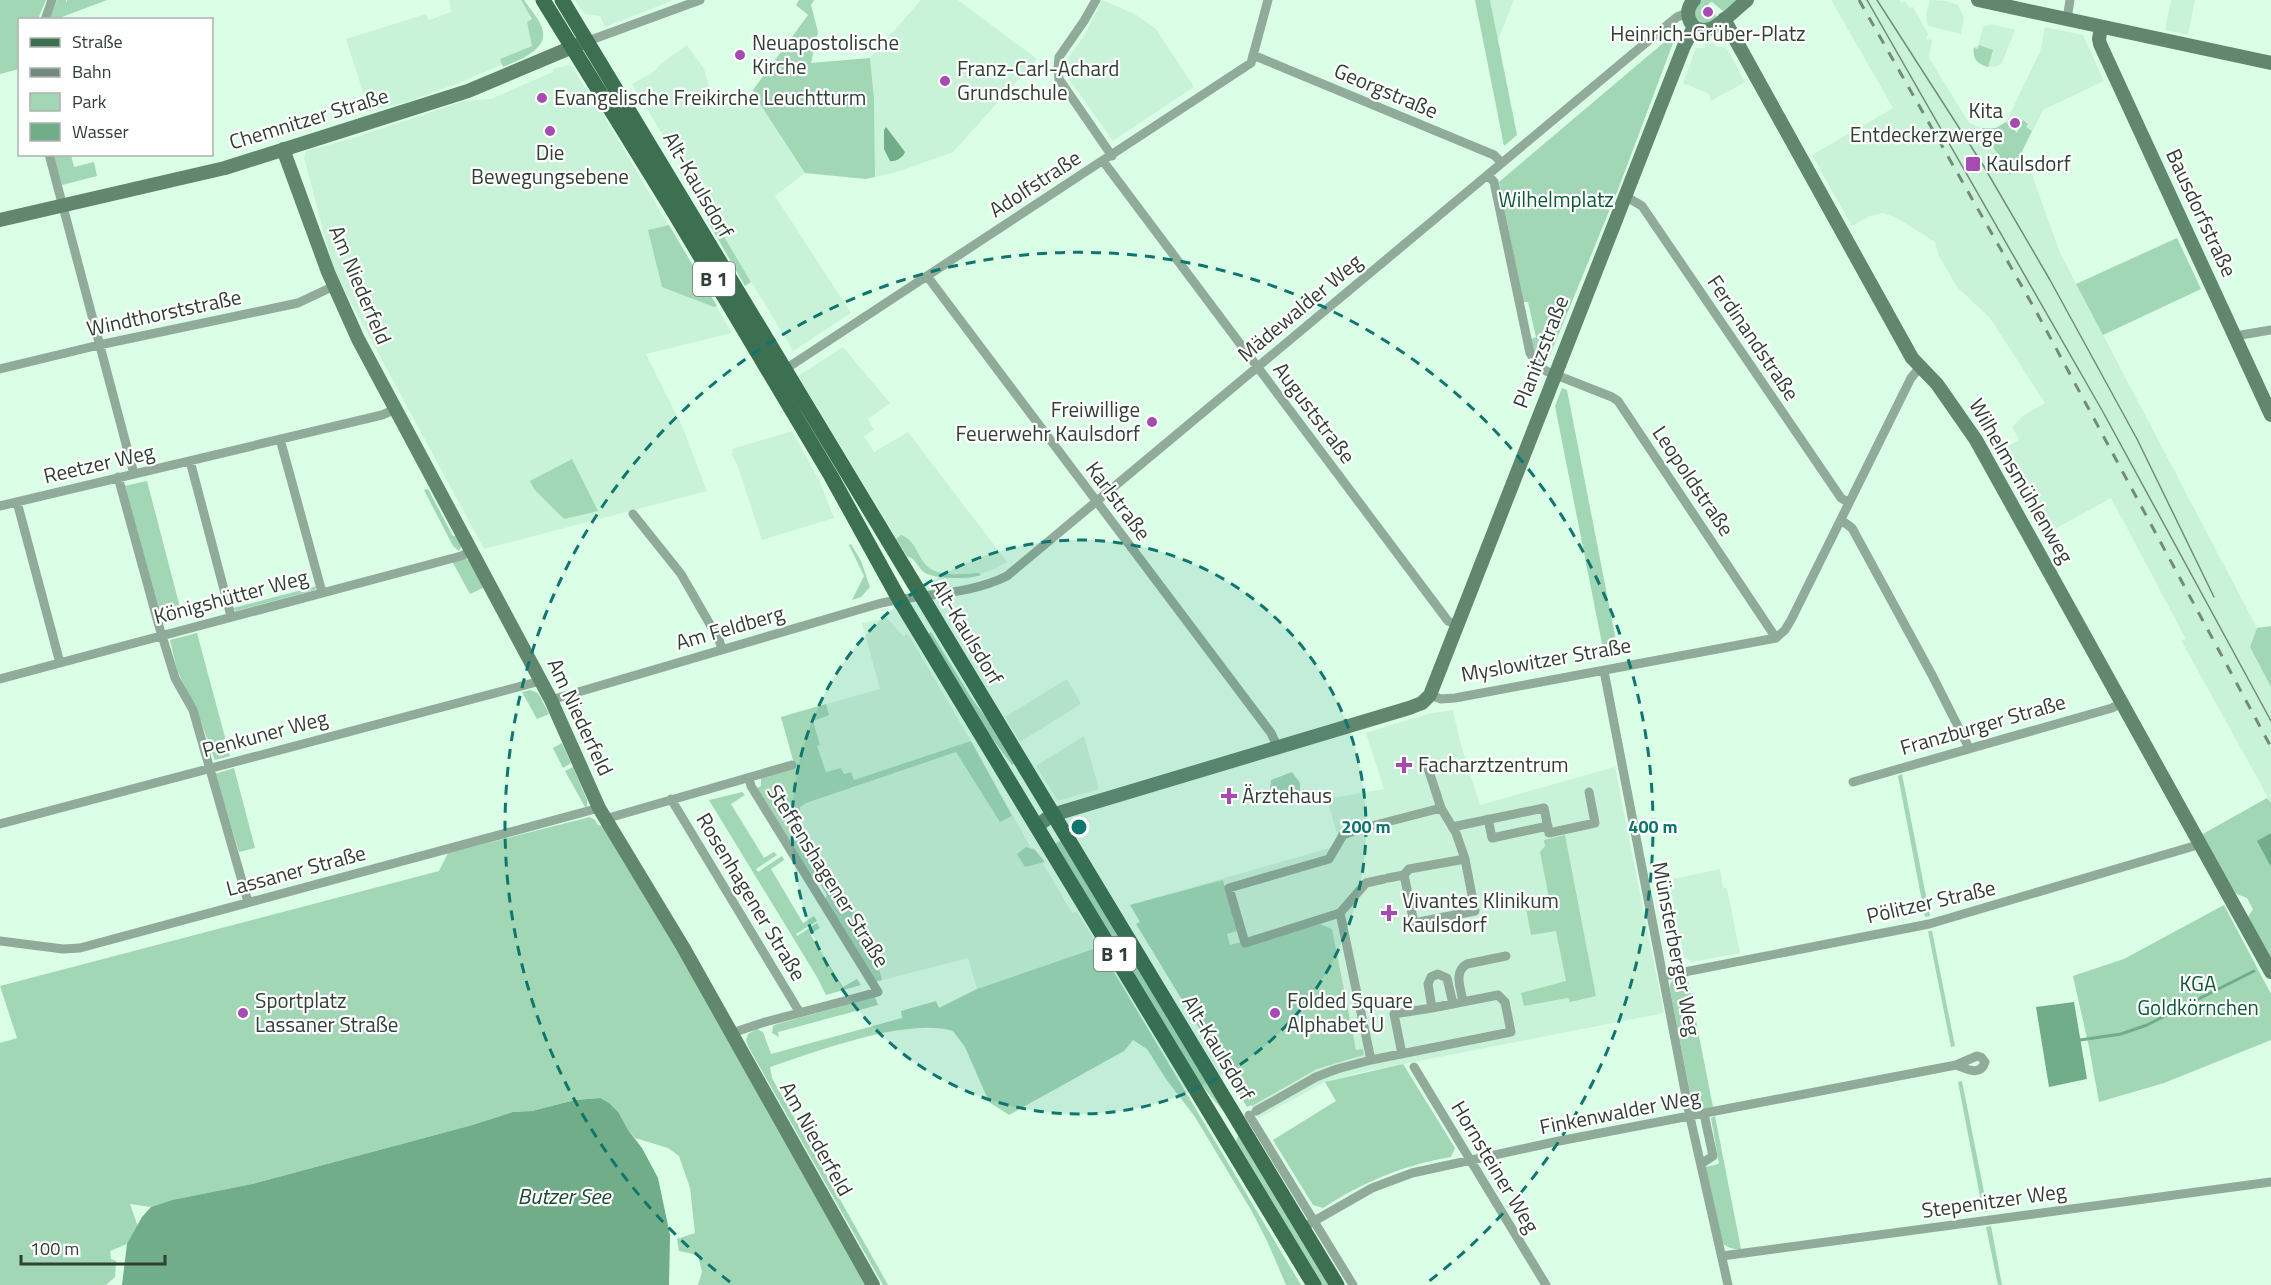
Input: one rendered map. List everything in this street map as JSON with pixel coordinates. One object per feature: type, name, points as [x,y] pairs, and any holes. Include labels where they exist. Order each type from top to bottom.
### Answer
[{"type":"main road","name":"Alt-Kaulsdorf","points":[[543,0],[781,392],[899,599],[1314,1285]]},
{"type":"main road","name":"Alt-Kaulsdorf","points":[[562,0],[1052,814],[1308,1225],[1337,1285]]},
{"type":"street","points":[[46,18],[52,0]]},
{"type":"street","points":[[588,41],[700,0]]},
{"type":"street","points":[[1096,0],[1061,53],[1058,71],[1059,79],[1112,156]]},
{"type":"street","name":"Adolfstraße","points":[[784,370],[1251,63],[1268,0]]},
{"type":"street","points":[[1694,0],[1687,9],[1687,13],[1694,27],[1699,29],[1710,29],[1747,0]]},
{"type":"street","points":[[1978,0],[2271,63]]},
{"type":"street","points":[[2067,19],[2070,0]]},
{"type":"street","name":"Mädewalder Weg","points":[[920,596],[970,591],[1006,576],[1654,36],[1677,17],[1687,13]]},
{"type":"street","name":"Wilhelmsmühlenweg","points":[[1724,18],[1912,358],[1937,384],[1976,440],[2271,972]]},
{"type":"street","name":"Planitzstraße","points":[[1430,695],[1689,33],[1694,27]]},
{"type":"street","name":"Bausdorfstraße","points":[[2101,27],[2100,44],[2271,415]]},
{"type":"street","name":"Chemnitzer Straße","points":[[0,220],[225,168],[468,91],[588,41]]},
{"type":"street","name":"Georgstraße","points":[[1253,55],[1494,155],[1502,163]]},
{"type":"street","name":"Am Niederfeld","points":[[283,149],[334,286],[358,339],[551,700],[602,814],[683,946],[873,1285]]},
{"type":"street","points":[[50,156],[134,474]]},
{"type":"street","name":"Auguststraße","points":[[1103,161],[1448,621],[1456,624]]},
{"type":"street","points":[[1488,175],[1494,182],[1530,353],[1537,364],[1555,374]]},
{"type":"street","name":"Ferdinandstraße","points":[[1625,196],[1642,206],[1841,498],[1849,503]]},
{"type":"street","name":"Karlstraße","points":[[927,276],[1271,733],[1278,748]]},
{"type":"street","name":"Windthorststraße","points":[[0,369],[99,345],[298,303],[334,286]]},
{"type":"street","points":[[2235,336],[2271,330]]},
{"type":"street","points":[[1776,638],[1791,621],[1911,378],[1921,366]]},
{"type":"street","name":"Leopoldstraße","points":[[1555,374],[1618,401],[1776,638]]},
{"type":"street","name":"Reetzer Weg","points":[[0,506],[387,414],[396,409]]},
{"type":"street","points":[[280,439],[322,592]]},
{"type":"street","points":[[189,461],[231,616]]},
{"type":"street","points":[[118,477],[175,678],[193,711],[248,902]]},
{"type":"street","points":[[17,502],[60,663]]},
{"type":"street","points":[[633,514],[681,574],[722,649]]},
{"type":"street","points":[[1841,520],[1852,528],[1969,748]]},
{"type":"street","name":"Königshütter Weg","points":[[0,679],[461,556],[472,551]]},
{"type":"street","name":"Am Feldberg","points":[[551,700],[899,599],[920,596]]},
{"type":"street","name":"Myslowitzer Straße","points":[[1430,695],[1446,700],[1776,638]]},
{"type":"street","name":"Münsterberger Weg","points":[[1604,671],[1690,1117],[1728,1285]]},
{"type":"street","name":"Penkuner Weg","points":[[0,824],[533,683],[540,679]]},
{"type":"street","points":[[1037,826],[1052,814],[1422,703],[1430,695]]},
{"type":"street","name":"Franzburger Straße","points":[[1853,782],[2112,708],[2123,702]]},
{"type":"street","points":[[1404,875],[1414,923],[1475,911],[1465,859],[1441,807],[1425,759]]},
{"type":"street","name":"Steffenshagener Straße","points":[[602,814],[671,799],[792,765]]},
{"type":"street","name":"Steffenshagener Straße","points":[[749,778],[878,992]]},
{"type":"street","points":[[1452,827],[1544,808],[1549,833],[1595,824],[1589,792]]},
{"type":"street","name":"Rosenhagener Straße","points":[[671,799],[800,1013]]},
{"type":"street","points":[[1441,807],[1356,830],[1343,835],[1329,859],[1229,888],[1245,943],[1340,913],[1366,883],[1404,875],[1409,869],[1465,859]]},
{"type":"street","name":"Lassaner Straße","points":[[0,941],[56,949],[80,948],[248,902],[602,814]]},
{"type":"street","points":[[1488,819],[1492,838],[1548,826]]},
{"type":"street","name":"Pölitzer Straße","points":[[1664,976],[1929,924],[2201,844]]},
{"type":"street","points":[[1340,913],[1371,1060],[1402,1054],[1511,1032],[1505,1002],[1498,995],[1394,1014],[1402,1054]]},
{"type":"street","points":[[1463,1002],[1458,976],[1462,967],[1506,956]]},
{"type":"street","points":[[1432,1008],[1428,984],[1431,977],[1436,974],[1443,975],[1448,980],[1453,1004]]},
{"type":"street","name":"Rosenhagener Straße","points":[[732,1033],[878,992]]},
{"type":"street","name":"Alt-Kaulsdorf","points":[[1353,1285],[1308,1225],[1253,1113],[1317,1077],[1371,1060]]},
{"type":"street","name":"Finkenwalder Weg","points":[[1308,1225],[1372,1188],[1412,1173],[1956,1065]]},
{"type":"street","name":"Hornsteiner Weg","points":[[1414,1067],[1546,1285]]},
{"type":"street","points":[[1701,1164],[1713,1156],[1704,1114]]},
{"type":"street","name":"Stepenitzer Weg","points":[[1722,1256],[2271,1182]]},
{"type":"shaded area","points":[[449,0],[521,0],[533,19],[527,23],[535,47],[526,54],[459,83],[407,102],[369,111],[346,39],[426,14],[429,20],[451,12]]},
{"type":"shaded area","points":[[575,0],[674,0],[605,27],[600,16],[584,14]]},
{"type":"shaded area","name":"Franz-Carl-Achard Grundschule","points":[[921,0],[958,0],[1037,59],[953,152],[897,172],[875,177],[874,98],[870,58]]},
{"type":"shaded area","name":"Franz-Carl-Achard Grundschule","points":[[1102,0],[1135,14],[1156,29],[1194,87],[1113,141],[1066,75],[1066,61],[1084,36]]},
{"type":"shaded area","points":[[1490,0],[1514,0],[1498,40]]},
{"type":"shaded area","points":[[1831,0],[1900,0],[1901,3],[1905,1],[1910,8],[1913,7],[1928,34],[1926,39],[1932,40],[1929,58],[1969,123],[1982,128],[1996,128],[2006,122],[2040,52],[2045,27],[2083,35],[2104,81],[2043,110],[2023,150],[2060,253],[2257,628],[2250,647],[2271,687],[2271,803],[2181,640],[2186,639],[2111,498],[2042,536],[1996,453],[2019,440],[2012,427],[2024,415],[2045,403],[1990,318],[1957,287],[1938,254],[1935,242],[1897,218],[1883,213],[1868,217],[1852,226],[1812,155],[1893,108]]},
{"type":"shaded area","points":[[1930,0],[1947,1],[1958,5],[1964,17],[1961,34],[1928,26],[1926,15]]},
{"type":"shaded area","points":[[2171,0],[2195,0],[2188,35],[2165,30]]},
{"type":"shaded area","points":[[1991,24],[2015,30],[2002,63],[1988,67],[1978,63],[1973,50],[1974,46],[1978,46],[1983,27]]},
{"type":"shaded area","points":[[1715,43],[1716,47],[1726,47],[1745,82],[1711,101],[1709,94],[1683,83],[1696,48],[1705,48],[1705,44]]},
{"type":"shaded area","points":[[687,45],[704,69],[715,105],[728,98],[731,102],[741,104],[754,95],[805,173],[775,196],[851,313],[793,351],[632,84],[655,71],[660,64]]},
{"type":"shaded area","points":[[569,65],[588,89],[732,333],[646,354],[682,426],[707,491],[484,549],[334,271],[304,158],[306,151],[464,101],[491,99],[553,72],[553,69]]},
{"type":"shaded area","points":[[843,347],[890,403],[868,419],[874,430],[864,436],[874,452],[908,432],[1007,562],[967,579],[929,575],[923,572],[913,558],[909,559],[798,376]]},
{"type":"shaded area","points":[[792,431],[820,482],[834,518],[762,540],[737,464],[731,454],[732,449]]},
{"type":"shaded area","points":[[887,618],[903,636],[908,634],[1031,848],[1034,848],[1072,913],[1077,912],[1099,947],[977,989],[968,958],[879,981],[761,787],[816,771],[793,759],[781,717],[880,689],[862,623]]},
{"type":"shaded area","points":[[1067,679],[1081,704],[1020,742],[1005,717]]},
{"type":"shaded area","name":"Vivantes Klinikum Kaulsdorf","points":[[1453,710],[1460,742],[1480,805],[1615,767],[1664,1013],[1363,1072],[1325,1082],[1259,1118],[1130,905],[1340,845],[1327,799],[1384,789],[1366,733],[1427,714]]},
{"type":"shaded area","points":[[1084,736],[1099,789],[1058,801],[1036,766]]},
{"type":"shaded area","points":[[1720,869],[1723,888],[1727,888],[1740,953],[1692,962],[1684,957],[1669,880]]},
{"type":"green space","points":[[0,0],[46,0],[38,18],[18,18],[18,69],[0,74]]},
{"type":"green space","points":[[57,0],[66,0],[66,3],[67,0],[107,0],[62,18],[50,18]]},
{"type":"green space","points":[[521,0],[524,0],[538,20],[542,28],[543,39],[535,50],[503,67],[500,59],[532,46],[527,22],[532,19]]},
{"type":"green space","points":[[799,0],[814,0],[811,5],[818,32],[811,63],[870,58],[874,98],[875,177],[866,179],[805,173],[754,95],[753,90],[808,15],[796,5]]},
{"type":"green space","points":[[1475,0],[1490,0],[1517,135],[1504,146]]},
{"type":"green space","name":"Heinrich-Grüber-Platz","points":[[1702,0],[1737,0],[1723,11],[1712,2],[1709,3],[1708,6],[1717,17],[1708,23],[1702,23],[1694,17],[1694,7]]},
{"type":"green space","name":"Wilhelmplatz","points":[[1668,39],[1673,43],[1619,187],[1546,365],[1541,364],[1534,354],[1531,339],[1536,337],[1528,302],[1523,302],[1499,182]]},
{"type":"green space","points":[[1979,45],[1993,50],[1988,67],[1979,63],[1975,58],[1974,48],[1978,49]]},
{"type":"green space","points":[[2023,120],[2028,124],[2026,127],[2032,131],[2010,175],[1982,128],[1996,128],[2006,122],[2017,133]]},
{"type":"green space","points":[[53,156],[71,156],[74,167],[94,162],[97,176],[62,185]]},
{"type":"green space","points":[[710,213],[751,282],[745,286],[707,220]]},
{"type":"green space","points":[[669,225],[717,306],[714,307],[662,287],[648,230]]},
{"type":"green space","points":[[2177,238],[2201,289],[2103,335],[2076,284]]},
{"type":"green space","points":[[1562,388],[1567,390],[1619,656],[1605,659],[1555,406]]},
{"type":"green space","points":[[572,459],[598,511],[564,519],[534,489],[530,481]]},
{"type":"green space","points":[[147,481],[183,619],[162,624],[124,486]]},
{"type":"green space","points":[[428,489],[453,536],[457,536],[462,545],[459,551],[453,546],[424,490]]},
{"type":"green space","points":[[901,535],[910,541],[924,563],[933,570],[945,574],[979,573],[981,575],[952,578],[929,575],[907,556],[896,539]]},
{"type":"green space","points":[[851,544],[861,561],[870,587],[861,597],[852,600],[864,576],[849,545]]},
{"type":"green space","points":[[465,558],[471,562],[485,587],[470,594],[452,561]]},
{"type":"green space","points":[[317,586],[315,590],[236,611],[233,608]]},
{"type":"green space","points":[[2271,626],[2271,687],[2250,647],[2257,628]]},
{"type":"green space","points":[[931,632],[972,699],[994,728],[1015,763],[1012,765],[986,730],[928,634]]},
{"type":"green space","points":[[197,633],[230,756],[215,760],[198,714],[177,670],[170,640]]},
{"type":"green space","points":[[530,690],[538,693],[549,714],[537,719],[522,692]]},
{"type":"green space","points":[[826,704],[829,715],[813,721],[820,745],[817,746],[826,772],[841,768],[844,774],[851,772],[854,780],[971,741],[1012,816],[1000,822],[956,752],[800,807],[800,824],[872,942],[882,980],[875,982],[825,899],[827,895],[818,880],[813,879],[757,788],[761,786],[761,776],[795,767],[781,717]]},
{"type":"green space","points":[[562,743],[571,763],[563,768],[553,748]]},
{"type":"green space","points":[[573,767],[587,800],[587,807],[565,771]]},
{"type":"green space","points":[[234,768],[255,848],[239,852],[215,774]]},
{"type":"green space","points":[[1292,772],[1300,783],[1300,795],[1281,802],[1276,800],[1270,789],[1271,780]]},
{"type":"green space","points":[[1902,774],[1930,916],[1925,917],[1898,776]]},
{"type":"green space","points":[[742,792],[745,795],[731,804],[764,858],[774,852],[777,855],[756,869],[758,872],[782,856],[784,860],[771,869],[803,923],[814,916],[817,921],[796,934],[797,936],[817,923],[820,928],[810,934],[843,987],[857,979],[861,985],[826,995],[709,800]]},
{"type":"green space","points":[[2267,798],[2271,803],[2271,833],[2258,841],[2271,867],[2271,962],[2248,917],[2253,909],[2247,898],[2234,893],[2201,835]]},
{"type":"green space","points":[[590,817],[598,825],[603,826],[667,930],[866,1285],[698,1285],[702,1272],[698,1255],[679,1251],[677,1239],[695,1233],[690,1188],[679,1156],[668,1148],[635,1138],[599,1098],[575,1100],[532,1111],[513,1112],[252,1184],[172,1200],[151,1207],[130,1204],[138,1227],[127,1244],[110,1251],[111,1259],[116,1261],[115,1277],[106,1285],[0,1285],[0,1043],[17,1038],[0,986],[439,871],[448,853]]},
{"type":"green space","points":[[1565,835],[1596,996],[1570,1002],[1568,998],[1524,1006],[1521,993],[1566,981],[1556,931],[1531,935],[1526,908],[1550,903],[1540,852],[1545,846],[1544,840]]},
{"type":"green space","points":[[1061,840],[1229,1118],[1198,1081],[1055,844]]},
{"type":"green space","points":[[1026,847],[1035,850],[1045,862],[1025,867],[1017,854]]},
{"type":"green space","points":[[1223,880],[1237,931],[1227,934],[1230,945],[1241,942],[1242,946],[1320,924],[1332,929],[1356,1050],[1363,1049],[1364,1055],[1317,1069],[1247,1107],[1136,924],[1140,922],[1130,905]]},
{"type":"green space","name":"KGA Goldkörnchen","points":[[2224,905],[2271,994],[2271,1040],[2164,1083],[2099,1102],[2073,976],[2124,959]]},
{"type":"green space","points":[[1928,931],[1932,931],[1955,1046],[1951,1047]]},
{"type":"green space","points":[[1099,947],[1301,1285],[1286,1285],[1251,1210],[1195,1117],[1147,1049],[1133,1040],[1124,1051],[1009,1115],[989,1102],[965,1047],[953,1031],[934,1028],[887,1032],[861,1038],[770,1067],[772,1078],[888,1285],[883,1285],[749,1048],[746,1040],[748,1034],[757,1029],[763,1032],[771,1054],[902,1018],[901,1011],[936,1001],[939,1008],[977,989]]},
{"type":"green space","points":[[1687,975],[1713,1107],[1704,1109],[1696,1108],[1692,1103],[1670,989],[1674,978]]},
{"type":"green space","points":[[875,997],[878,1005],[778,1032],[779,1037],[772,1033],[773,1026],[777,1024]]},
{"type":"green space","points":[[1403,1064],[1455,1148],[1451,1157],[1417,1164],[1384,1176],[1353,1190],[1323,1208],[1313,1205],[1273,1140],[1336,1101],[1325,1082]]},
{"type":"green space","points":[[1962,1081],[1988,1212],[1983,1212],[1958,1082]]},
{"type":"green space","points":[[1715,1116],[1741,1249],[1723,1244],[1705,1167],[1719,1164],[1711,1118]]},
{"type":"green space","points":[[1239,1134],[1331,1285],[1320,1285],[1235,1143]]},
{"type":"green space","points":[[1991,1226],[2002,1285],[1998,1285],[1986,1227]]},
{"type":"water","points":[[886,127],[905,152],[901,158],[894,161],[890,161],[884,149]]},
{"type":"water","points":[[2271,833],[2271,867],[2257,841]]},
{"type":"water","points":[[2074,1002],[2087,1079],[2049,1087],[2036,1007]]},
{"type":"water","name":"Butzer See","points":[[600,1098],[618,1112],[642,1148],[658,1178],[670,1235],[669,1285],[122,1285],[127,1244],[142,1217],[151,1207],[172,1200],[252,1184],[513,1112],[532,1111],[575,1100]]},
{"type":"waterway","points":[[2080,1040],[2121,1034],[2147,1025],[2254,971]]},
{"type":"tram line","points":[[1867,0],[2103,412],[2271,721]]},
{"type":"tram line","points":[[1877,0],[1983,165],[2050,280],[2137,439],[2214,597]]},
{"type":"railway","points":[[1859,0],[2037,313],[2271,747]]},
{"type":"place","name":"Heinrich-Grüber-Platz","points":[[1708,12]]},
{"type":"place","name":"Neuapostolische Kirche","points":[[740,55]]},
{"type":"place","name":"Franz-Carl-Achard Grundschule","points":[[945,81]]},
{"type":"place","name":"Evangelische Freikirche Leuchtturm","points":[[542,98]]},
{"type":"place","name":"Kita Entdeckerzwerge","points":[[2015,123]]},
{"type":"place","name":"Die Bewegungsebene","points":[[550,131]]},
{"type":"place","name":"Kaulsdorf","points":[[1973,164]]},
{"type":"place","name":"Freiwillige Feuerwehr Kaulsdorf","points":[[1152,422]]},
{"type":"place","name":"Facharztzentrum","points":[[1404,765]]},
{"type":"place","name":"Ärztehaus","points":[[1229,796]]},
{"type":"place","name":"Vivantes Klinikum Kaulsdorf","points":[[1389,913]]},
{"type":"place","name":"Sportplatz Lassaner Straße","points":[[243,1013]]},
{"type":"place","name":"Folded Square Alphabet U","points":[[1275,1013]]}]
